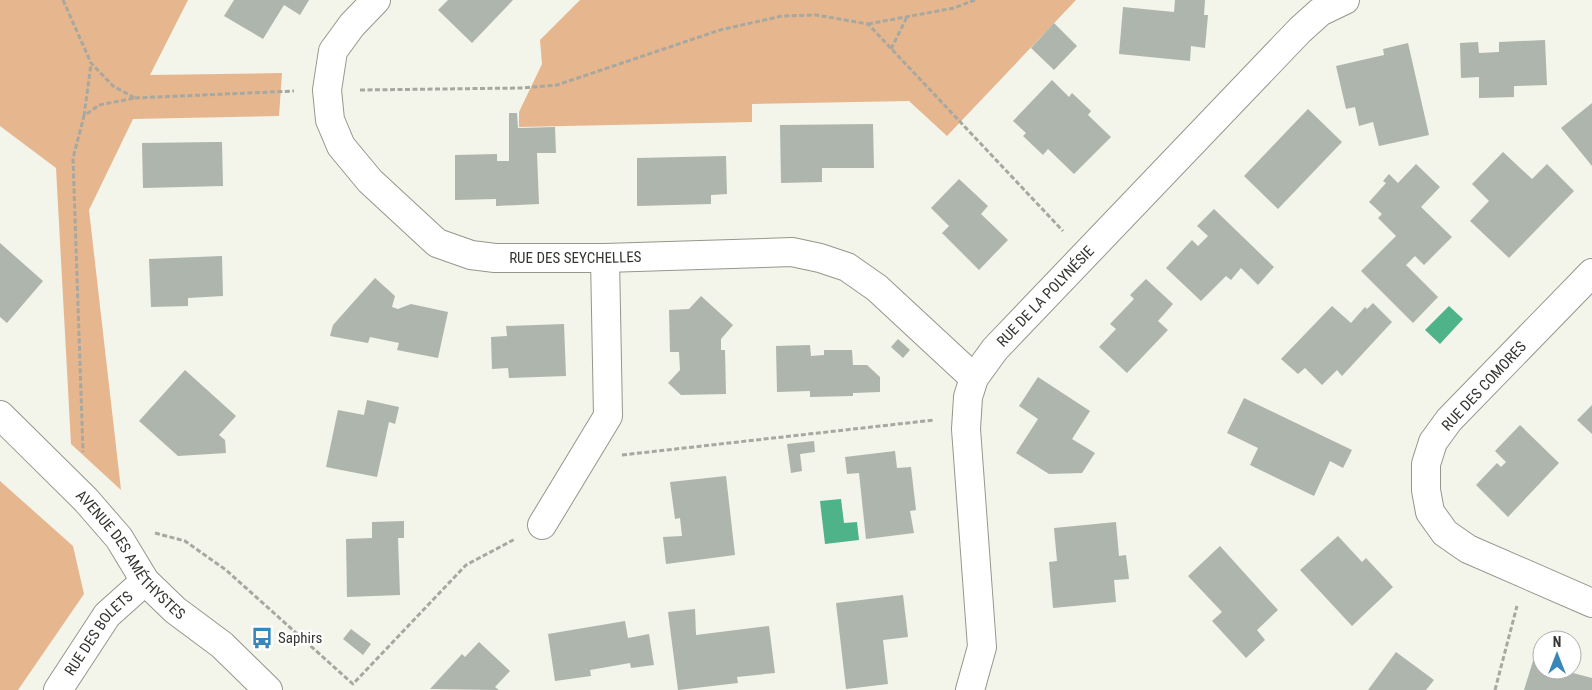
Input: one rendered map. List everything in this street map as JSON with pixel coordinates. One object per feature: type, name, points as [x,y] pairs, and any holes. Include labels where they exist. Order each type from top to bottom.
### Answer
[{"type":"street","name":"RUE DES SEYCHELLES","points":[[376,0],[352,25],[333,51],[326,90],[330,120],[341,146],[370,181],[437,243],[471,255],[495,258],[605,258],[792,252],[820,258],[847,267],[877,288],[974,378]]},
{"type":"street","name":"RUE DE LA POLYNÉSIE","points":[[970,690],[982,648],[967,416],[968,397],[974,378],[995,349],[1300,30],[1320,12],[1339,1]]},
{"type":"street","points":[[542,525],[608,416],[605,258]]},
{"type":"street","name":"RUE DES COMORES","points":[[1592,274],[1449,420],[1433,442],[1426,464],[1426,490],[1430,512],[1445,532],[1468,549],[1592,603]]},
{"type":"street","name":"AVENUE DES AMÉTHYSTES","points":[[0,415],[86,500],[119,538],[145,581],[176,610],[222,645],[268,690]]},
{"type":"street","name":"RUE DES BOLETS","points":[[58,690],[107,615],[145,581]]},
{"type":"path","points":[[63,0],[91,63],[113,86],[134,98]]},
{"type":"path","points":[[84,116],[99,105],[134,98],[326,90],[521,88],[557,85],[720,30],[782,16],[816,15],[868,24],[954,8],[975,0]]},
{"type":"path","points":[[891,49],[907,17]]},
{"type":"path","points":[[868,24],[1085,255]]},
{"type":"path","points":[[84,457],[73,158],[84,116],[91,63]]},
{"type":"path","points":[[582,460],[967,416]]},
{"type":"path","points":[[149,530],[185,541],[226,570],[353,684],[466,565],[542,525]]},
{"type":"path","points":[[1495,690],[1526,574]]},
{"type":"shaded area","points":[[0,0],[188,0],[150,75],[282,73],[279,116],[133,119],[89,210],[121,490],[71,444],[56,168],[0,126]]},
{"type":"shaded area","points":[[580,0],[1076,0],[947,136],[909,101],[752,104],[752,122],[519,127],[519,112],[542,64],[540,40]]},
{"type":"shaded area","points":[[1449,306],[1463,319],[1440,344],[1425,330]]},
{"type":"shaded area","points":[[0,481],[73,546],[84,594],[18,690],[0,690]]},
{"type":"shaded area","points":[[841,499],[844,523],[857,522],[859,540],[825,544],[820,501]]},
{"type":"building","points":[[234,0],[309,0],[300,15],[284,5],[263,39],[224,16]]},
{"type":"building","points":[[448,0],[513,0],[472,43],[438,10]]},
{"type":"building","points":[[1175,0],[1205,0],[1204,15],[1208,15],[1205,48],[1191,46],[1190,61],[1119,54],[1123,7],[1174,12]]},
{"type":"building","points":[[1054,23],[1077,46],[1054,70],[1031,48]]},
{"type":"building","points":[[1545,40],[1547,85],[1514,86],[1514,97],[1479,98],[1479,77],[1461,78],[1460,43],[1478,42],[1479,53],[1499,52],[1499,42]]},
{"type":"building","points":[[1408,43],[1429,135],[1379,146],[1373,122],[1359,126],[1355,107],[1346,109],[1336,66],[1384,55],[1383,49]]},
{"type":"building","points":[[1052,80],[1069,97],[1072,93],[1091,111],[1088,115],[1111,137],[1074,174],[1048,149],[1043,155],[1023,136],[1026,133],[1013,121]]},
{"type":"building","points":[[1592,103],[1592,166],[1561,128]]},
{"type":"building","points":[[1308,109],[1342,142],[1278,209],[1244,176]]},
{"type":"building","points":[[509,113],[517,113],[518,128],[555,127],[556,153],[537,153],[539,204],[496,206],[496,199],[455,200],[455,155],[497,154],[497,161],[509,161]]},
{"type":"building","points":[[873,124],[874,168],[822,168],[822,182],[781,183],[780,125]]},
{"type":"building","points":[[222,142],[223,186],[143,188],[142,143]]},
{"type":"building","points":[[1503,152],[1532,179],[1547,164],[1574,191],[1509,258],[1470,221],[1489,201],[1472,184]]},
{"type":"building","points":[[726,156],[727,194],[711,195],[711,204],[637,206],[637,158]]},
{"type":"building","points":[[1416,164],[1440,187],[1421,207],[1452,237],[1424,265],[1415,256],[1406,265],[1438,297],[1413,323],[1361,271],[1396,236],[1378,218],[1382,214],[1369,202],[1386,183],[1383,181],[1389,174],[1398,183]]},
{"type":"building","points":[[959,179],[988,206],[981,214],[1008,240],[979,270],[942,233],[949,226],[931,208]]},
{"type":"building","points":[[1214,209],[1274,267],[1258,285],[1241,268],[1231,280],[1226,276],[1201,301],[1166,268],[1192,240],[1198,246],[1208,236],[1197,226]]},
{"type":"building","points":[[0,243],[43,281],[7,323],[0,317]]},
{"type":"building","points":[[222,256],[223,296],[188,298],[188,306],[151,307],[149,259]]},
{"type":"building","points":[[375,278],[395,296],[392,307],[398,309],[411,304],[448,312],[438,358],[397,350],[399,343],[370,337],[368,343],[330,336],[333,325]]},
{"type":"building","points":[[1146,279],[1173,304],[1158,321],[1168,330],[1127,373],[1099,347],[1116,329],[1110,324],[1134,299],[1130,295]]},
{"type":"building","points":[[701,296],[733,325],[721,339],[721,350],[725,350],[726,394],[681,395],[668,383],[680,370],[679,352],[670,352],[669,310],[689,309]]},
{"type":"building","points":[[1373,303],[1392,322],[1342,376],[1337,370],[1322,385],[1305,368],[1298,374],[1281,359],[1332,306],[1351,323],[1365,307],[1367,309]]},
{"type":"building","points":[[564,324],[566,376],[509,378],[508,368],[492,369],[491,337],[507,336],[506,326]]},
{"type":"building","points":[[898,339],[910,350],[903,358],[891,347]]},
{"type":"building","points":[[810,345],[811,356],[824,355],[824,350],[852,350],[853,365],[867,365],[880,377],[880,392],[853,393],[853,396],[810,397],[810,391],[777,392],[776,346]]},
{"type":"building","points":[[185,370],[236,416],[219,435],[225,440],[226,453],[178,456],[139,421]]},
{"type":"building","points":[[1038,377],[1090,411],[1072,439],[1095,453],[1082,473],[1049,474],[1016,453],[1038,419],[1019,406]]},
{"type":"building","points":[[1244,398],[1352,450],[1343,468],[1330,461],[1314,496],[1250,465],[1258,448],[1227,433]]},
{"type":"building","points":[[367,400],[399,407],[395,424],[389,422],[377,477],[326,467],[338,410],[364,415]]},
{"type":"building","points":[[1592,405],[1592,434],[1577,420]]},
{"type":"building","points":[[1520,425],[1559,463],[1508,517],[1476,485],[1497,463],[1501,467],[1506,462],[1495,451]]},
{"type":"building","points":[[814,441],[815,452],[800,454],[802,471],[791,473],[787,444]]},
{"type":"building","points":[[895,451],[897,468],[911,467],[916,510],[910,511],[914,533],[866,539],[859,473],[847,474],[845,457]]},
{"type":"building","points":[[726,476],[735,555],[666,564],[663,537],[682,536],[680,518],[675,519],[670,482]]},
{"type":"building","points":[[404,521],[404,538],[398,538],[400,595],[347,597],[346,539],[372,538],[372,522]]},
{"type":"building","points":[[1116,522],[1119,556],[1126,555],[1129,579],[1114,580],[1116,602],[1053,608],[1049,562],[1057,561],[1054,528]]},
{"type":"building","points":[[1338,536],[1362,562],[1366,558],[1393,587],[1352,626],[1300,570]]},
{"type":"building","points":[[1220,546],[1278,610],[1257,630],[1265,640],[1246,658],[1212,621],[1222,612],[1188,576]]},
{"type":"building","points":[[903,595],[908,637],[883,640],[888,684],[846,689],[836,603]]},
{"type":"building","points":[[695,609],[696,635],[769,626],[775,673],[737,677],[738,683],[678,690],[668,612]]},
{"type":"building","points":[[625,621],[628,638],[649,634],[654,665],[631,668],[630,663],[590,670],[591,676],[555,681],[548,634]]},
{"type":"building","points":[[351,629],[371,644],[363,655],[343,639]]},
{"type":"building","points":[[479,642],[510,671],[495,687],[499,690],[430,689],[462,654],[465,657]]},
{"type":"building","points":[[1396,652],[1434,680],[1426,690],[1368,690]]},
{"type":"building","points":[[1532,664],[1532,680],[1582,680],[1582,675],[1592,678],[1592,690],[1524,690]]},
{"type":"place","name":"Saphirs","points":[[262,638]]}]
